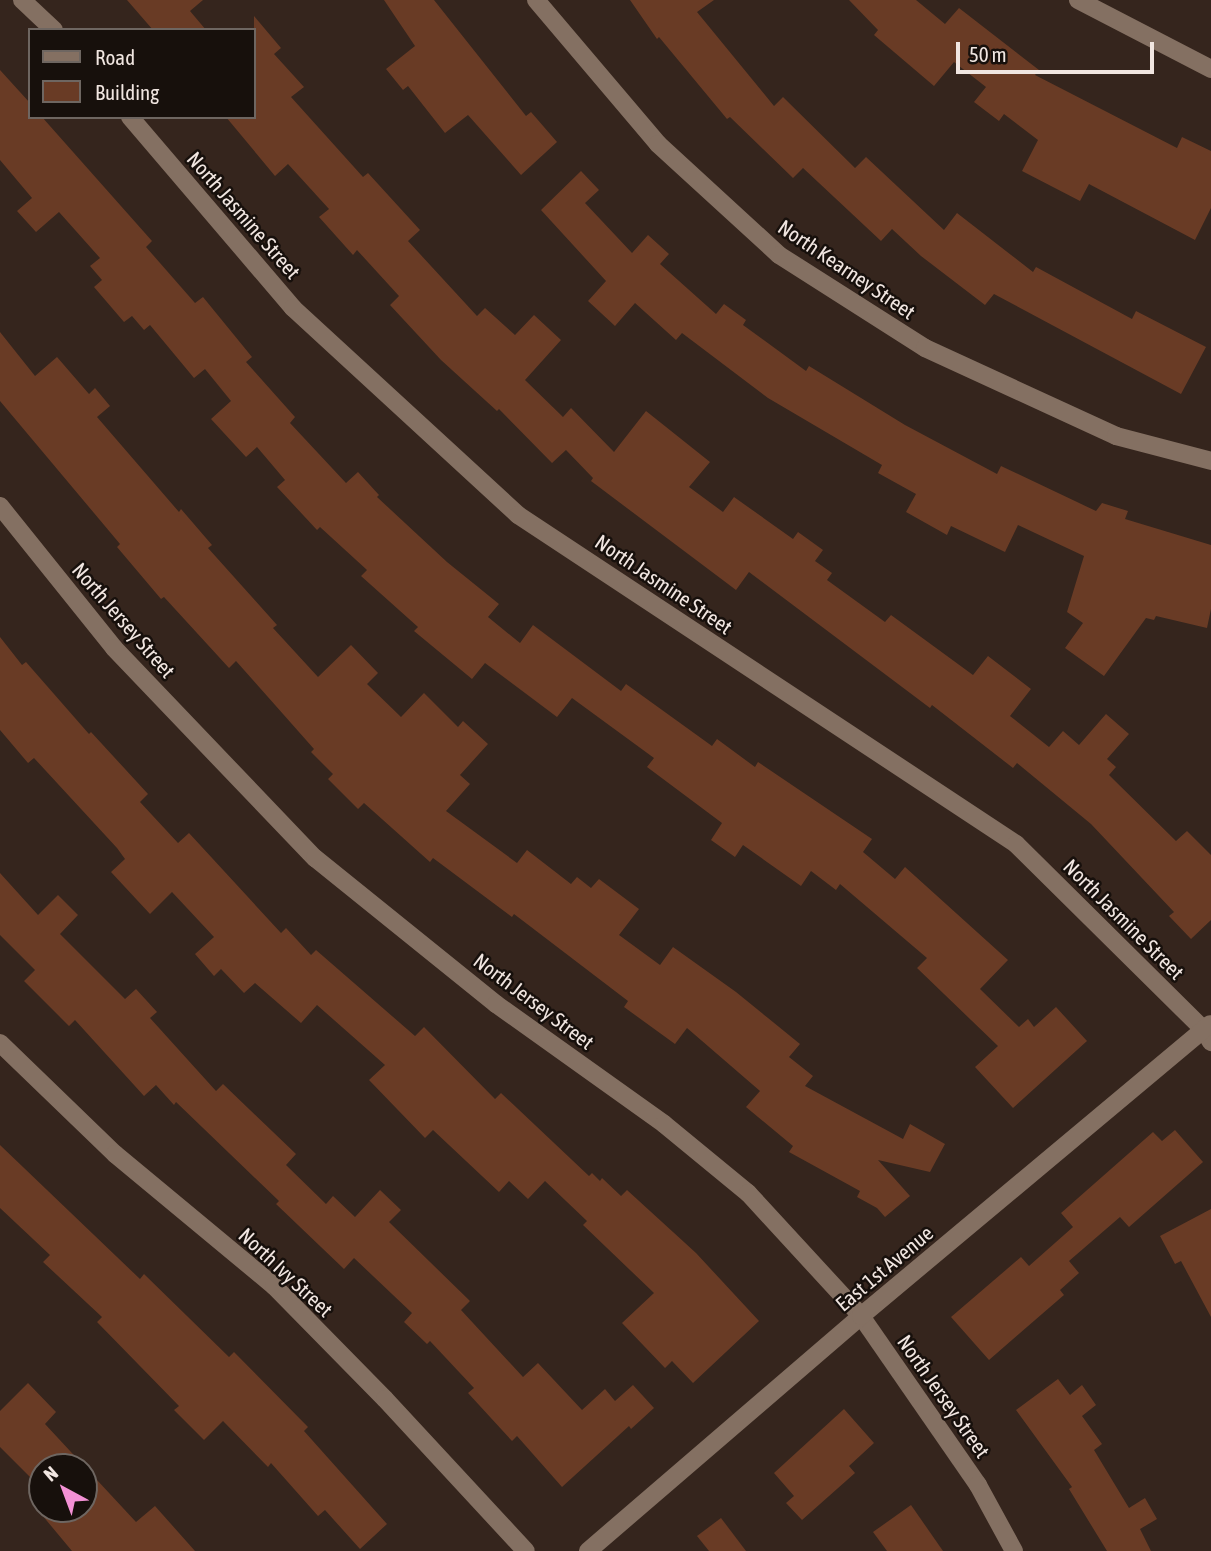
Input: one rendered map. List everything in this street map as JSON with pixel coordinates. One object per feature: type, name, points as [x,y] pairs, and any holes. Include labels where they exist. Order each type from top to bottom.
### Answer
[{"type":"street","points":[[22,0],[52,28]]},
{"type":"street","name":"North Kearney Street","points":[[536,0],[658,144],[779,255],[925,348],[1116,436],[1211,461]]},
{"type":"street","points":[[1077,0],[1211,69]]},
{"type":"street","name":"North Jasmine Street","points":[[132,119],[293,308],[519,515],[1016,844],[1209,1032]]},
{"type":"street","name":"North Jersey Street","points":[[0,506],[114,648],[315,858],[496,1004],[664,1124],[748,1193],[861,1316],[978,1485],[1014,1551]]},
{"type":"street","name":"East 1st Avenue","points":[[588,1551],[861,1316],[1209,1032]]},
{"type":"street","name":"North Ivy Street","points":[[0,1043],[115,1154],[274,1286],[385,1399],[526,1551]]},
{"type":"building","points":[[127,0],[203,0],[190,11],[204,28],[151,28]]},
{"type":"building","points":[[384,0],[434,0],[526,116],[531,112],[557,142],[521,175],[468,115],[445,133],[408,86],[403,90],[386,69],[415,46]]},
{"type":"building","points":[[630,0],[714,0],[697,12],[774,106],[783,97],[855,168],[866,157],[944,230],[957,213],[1033,272],[1036,267],[1132,319],[1136,311],[1206,347],[1181,394],[994,294],[985,305],[921,256],[892,229],[881,241],[803,168],[793,178],[730,117],[727,119],[659,37],[657,39]]},
{"type":"building","points":[[849,0],[916,0],[945,24],[959,8],[1039,70],[1035,75],[1177,148],[1182,137],[1211,151],[1211,208],[1195,240],[1089,184],[1080,201],[1022,171],[1038,140],[1004,114],[999,121],[974,102],[986,87],[954,62],[934,86],[874,35],[878,30]]},
{"type":"building","points":[[254,16],[281,48],[274,54],[304,87],[291,97],[363,177],[368,173],[420,230],[408,241],[477,316],[485,308],[515,335],[534,315],[561,340],[525,380],[563,417],[571,408],[614,452],[646,411],[710,462],[689,487],[723,512],[734,497],[793,539],[798,532],[823,550],[815,561],[832,573],[827,580],[885,622],[891,615],[973,675],[988,656],[1031,689],[1010,716],[1049,747],[1063,731],[1079,745],[1106,714],[1129,734],[1107,759],[1116,767],[1109,775],[1176,841],[1187,831],[1211,855],[1211,920],[1191,939],[1169,916],[1174,912],[1091,824],[1017,763],[1013,768],[932,705],[930,708],[749,572],[736,590],[591,481],[593,478],[566,450],[552,463],[499,409],[497,411],[441,360],[390,305],[399,296],[357,250],[353,255],[319,217],[329,209],[288,164],[275,176],[228,119],[256,119]]},
{"type":"building","points":[[0,70],[28,101],[28,119],[44,119],[152,241],[146,247],[195,303],[203,297],[252,357],[246,362],[295,417],[290,423],[346,483],[358,472],[379,495],[377,497],[447,562],[499,604],[488,617],[520,643],[533,625],[621,691],[626,684],[712,746],[717,739],[755,767],[758,762],[872,839],[863,852],[895,879],[905,867],[1008,960],[980,989],[1019,1027],[1028,1019],[1034,1027],[1056,1007],[1087,1041],[1013,1108],[975,1067],[998,1046],[917,968],[927,958],[840,884],[836,890],[811,871],[801,886],[743,845],[735,857],[711,840],[722,823],[647,767],[654,758],[572,698],[557,717],[485,663],[472,679],[414,631],[418,627],[361,576],[367,570],[320,527],[317,530],[277,487],[285,480],[257,447],[246,457],[211,419],[231,401],[205,369],[194,378],[150,325],[144,330],[132,316],[124,322],[94,287],[102,280],[90,266],[100,258],[59,212],[36,232],[17,211],[32,198],[0,160]]},
{"type":"building","points":[[581,171],[599,190],[585,203],[632,253],[648,235],[669,254],[660,264],[716,314],[724,304],[746,320],[743,325],[806,371],[809,366],[905,425],[997,474],[1001,466],[1096,511],[1102,503],[1128,511],[1125,519],[1211,545],[1211,609],[1207,628],[1156,616],[1154,620],[1146,618],[1104,676],[1065,648],[1083,623],[1067,612],[1084,556],[1018,525],[1005,552],[951,526],[947,535],[906,512],[916,494],[878,473],[882,465],[768,398],[682,333],[676,340],[635,303],[615,326],[588,301],[606,281],[541,210]]},
{"type":"building","points":[[0,332],[35,376],[57,357],[89,394],[95,388],[110,406],[97,417],[179,512],[181,509],[212,545],[208,548],[277,625],[273,628],[318,677],[351,645],[378,673],[367,684],[401,717],[424,693],[458,727],[463,721],[488,744],[460,775],[470,784],[446,811],[517,863],[527,850],[571,884],[577,877],[591,888],[599,879],[639,909],[619,935],[660,965],[673,947],[736,992],[800,1044],[789,1057],[813,1076],[805,1086],[903,1139],[910,1124],[945,1144],[930,1172],[878,1160],[910,1196],[885,1217],[877,1208],[857,1197],[860,1191],[789,1152],[793,1146],[746,1107],[760,1091],[687,1028],[675,1044],[624,1007],[628,1001],[514,914],[512,917],[433,858],[430,862],[364,803],[358,809],[328,779],[333,774],[311,752],[314,749],[236,661],[229,668],[164,597],[161,599],[117,547],[120,544],[0,401]]},
{"type":"building","points":[[0,637],[22,665],[26,662],[89,734],[91,732],[148,794],[140,802],[178,843],[189,833],[281,933],[286,928],[311,955],[316,950],[415,1036],[424,1027],[495,1099],[501,1093],[589,1176],[592,1173],[600,1181],[602,1178],[621,1196],[627,1190],[696,1253],[759,1321],[693,1383],[672,1361],[665,1368],[622,1323],[654,1293],[583,1225],[587,1221],[545,1181],[528,1199],[509,1181],[499,1192],[433,1130],[425,1138],[369,1080],[385,1065],[317,1005],[301,1023],[255,983],[244,993],[221,969],[214,976],[195,954],[214,937],[172,892],[150,914],[111,872],[125,859],[117,848],[34,758],[28,763],[0,730]]},
{"type":"building","points":[[0,873],[38,915],[58,895],[78,915],[60,934],[125,999],[136,989],[157,1012],[150,1018],[216,1091],[223,1084],[296,1154],[286,1165],[326,1204],[333,1196],[355,1217],[380,1190],[401,1210],[389,1222],[470,1301],[461,1310],[523,1377],[538,1363],[582,1410],[605,1389],[615,1401],[633,1385],[654,1408],[631,1429],[629,1426],[562,1487],[517,1436],[512,1441],[468,1393],[474,1388],[430,1341],[427,1344],[404,1322],[412,1313],[354,1258],[344,1269],[276,1204],[279,1201],[176,1102],[174,1105],[156,1085],[144,1096],[75,1020],[69,1026],[24,981],[35,970],[0,935]]},
{"type":"building","points":[[1175,1130],[1203,1162],[1129,1227],[1120,1217],[1069,1261],[1079,1273],[1060,1290],[1064,1295],[989,1360],[951,1317],[1021,1257],[1029,1266],[1073,1227],[1061,1213],[1153,1132],[1162,1141]]},
{"type":"building","points":[[0,1145],[140,1279],[144,1274],[229,1357],[234,1352],[308,1427],[304,1431],[387,1524],[360,1549],[325,1510],[318,1516],[271,1463],[268,1467],[223,1421],[204,1440],[174,1410],[179,1406],[97,1322],[102,1317],[43,1262],[50,1255],[0,1208]]},
{"type":"building","points":[[1211,1209],[1211,1317],[1181,1261],[1175,1264],[1160,1236]]},
{"type":"building","points":[[1058,1379],[1070,1395],[1082,1385],[1096,1405],[1082,1416],[1102,1444],[1094,1450],[1129,1508],[1145,1498],[1157,1519],[1140,1529],[1151,1551],[1107,1551],[1069,1489],[1072,1487],[1016,1410]]},
{"type":"building","points":[[28,1383],[56,1412],[45,1424],[72,1453],[28,1453],[28,1475],[0,1447],[0,1411]]},
{"type":"building","points":[[844,1409],[874,1443],[849,1466],[855,1473],[802,1520],[786,1503],[794,1496],[774,1473]]},
{"type":"building","points":[[98,1481],[136,1522],[155,1506],[195,1551],[72,1551],[49,1523],[98,1523]]},
{"type":"building","points":[[911,1505],[943,1551],[887,1551],[873,1532]]},
{"type":"building","points":[[721,1518],[746,1551],[709,1551],[697,1536]]}]
